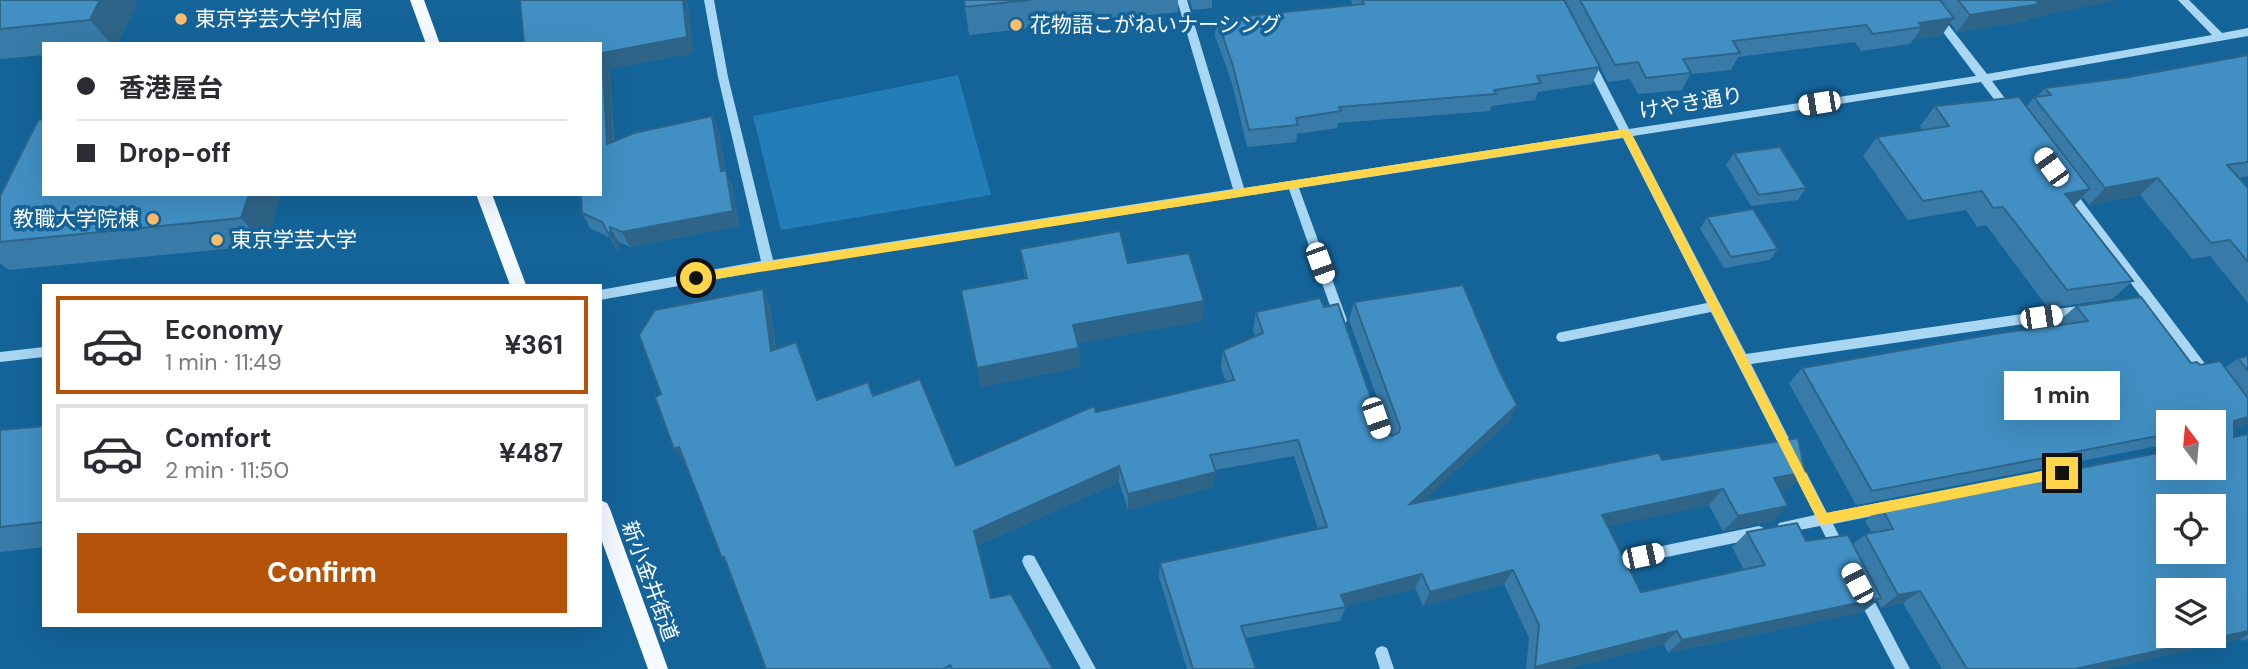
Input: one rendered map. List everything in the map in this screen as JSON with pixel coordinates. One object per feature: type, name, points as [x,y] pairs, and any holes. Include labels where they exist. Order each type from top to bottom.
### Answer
[{"type":"main road","points":[[421,1],[432,42]]},
{"type":"main road","points":[[485,196],[518,284]]},
{"type":"main road","name":"新小金井街道","points":[[602,515],[658,669]]},
{"type":"street","points":[[709,0],[723,77],[768,265]]},
{"type":"street","points":[[1182,0],[1240,193]]},
{"type":"street","points":[[1924,0],[2018,122]]},
{"type":"street","name":"けやき通り","points":[[602,295],[768,265],[1985,78],[2248,32]]},
{"type":"street","points":[[1582,48],[1823,519],[1903,669]]},
{"type":"street","points":[[2059,178],[2215,386]]},
{"type":"street","points":[[1293,186],[1343,327]]},
{"type":"street","points":[[2136,303],[2149,301]]},
{"type":"street","points":[[1562,337],[1714,306]]},
{"type":"street","points":[[1743,360],[2095,309]]},
{"type":"street","points":[[0,357],[42,352]]},
{"type":"street","points":[[1618,561],[1903,504]]},
{"type":"street","points":[[1382,653],[1387,669]]},
{"type":"lane","points":[[2183,0],[2220,37]]},
{"type":"lane","points":[[1029,561],[1089,669]]},
{"type":"shaded area","points":[[958,75],[991,195],[781,230],[753,116]]},
{"type":"building","points":[[0,0],[100,0],[90,20],[0,29]]},
{"type":"building","points":[[520,0],[683,0],[687,37],[602,53],[602,42],[524,42]]},
{"type":"building","points":[[964,0],[1030,0],[965,7]]},
{"type":"building","points":[[1362,0],[1564,0],[1600,67],[1537,76],[1541,83],[1494,90],[1496,94],[1339,107],[1341,111],[1296,118],[1298,125],[1249,130],[1233,66],[1217,19],[1364,4]]},
{"type":"building","points":[[1580,0],[1940,0],[1954,18],[1919,23],[1922,27],[1873,34],[1866,25],[1733,41],[1740,53],[1683,59],[1691,73],[1646,78],[1638,62],[1615,65]]},
{"type":"building","points":[[1958,0],[2046,0],[2037,2],[2040,4],[1970,15]]},
{"type":"building","points":[[602,53],[607,144],[634,133],[712,116],[721,171],[726,170],[733,211],[622,232],[610,227],[611,238],[602,222],[582,213],[581,196],[602,196]]},
{"type":"building","points":[[2248,55],[2248,162],[2227,165],[2248,188],[2248,262],[2230,240],[2211,243],[2158,178],[2105,188],[2034,97],[2051,95],[2045,88],[2129,77]]},
{"type":"building","points":[[2019,97],[2090,189],[2065,194],[2133,281],[2067,290],[2003,207],[1993,208],[1982,191],[1923,201],[1877,137],[1949,126],[1935,106]]},
{"type":"building","points":[[42,119],[42,196],[248,196],[241,218],[0,242],[0,196],[38,120]]},
{"type":"building","points":[[1780,147],[1806,188],[1759,195],[1734,153]]},
{"type":"building","points":[[1753,209],[1778,249],[1731,257],[1707,217]]},
{"type":"building","points":[[1120,231],[1128,263],[1189,253],[1204,301],[1073,325],[1079,348],[977,368],[961,290],[1027,278],[1020,249]]},
{"type":"building","points":[[1463,285],[1517,405],[1410,504],[1659,453],[1662,460],[1798,438],[1805,472],[1774,478],[1788,506],[1738,516],[1723,489],[1602,515],[1641,592],[1765,565],[1747,532],[1797,523],[1806,541],[1848,535],[1881,598],[1682,640],[1677,631],[1535,667],[1539,625],[1513,570],[1430,592],[1422,574],[1341,595],[1346,607],[1241,626],[1256,669],[1193,669],[1160,563],[1327,527],[1298,440],[1210,455],[1216,472],[1128,494],[1119,466],[974,531],[991,598],[1011,594],[1053,669],[952,669],[950,665],[943,669],[766,669],[679,447],[674,449],[655,397],[661,394],[639,335],[655,310],[763,289],[771,351],[796,342],[817,400],[868,382],[873,396],[920,379],[956,466],[1094,406],[1096,412],[1234,380],[1223,350],[1263,333],[1256,312],[1320,298],[1324,307],[1338,304],[1383,432],[1392,436],[1399,432],[1400,427],[1354,302]]},
{"type":"building","points":[[2141,297],[2191,363],[2197,362],[2200,365],[2220,361],[2248,398],[2248,417],[2234,421],[2234,437],[2248,434],[2248,631],[2226,636],[2226,578],[2156,578],[2156,648],[2171,648],[2075,669],[1967,669],[1920,591],[1898,595],[1865,534],[1893,529],[1881,507],[2156,453],[2156,480],[2226,480],[2226,410],[2156,410],[2156,436],[1872,491],[1802,368],[1994,334],[2088,321],[2076,306]]},
{"type":"building","points":[[2248,356],[2248,371],[2238,358]]},
{"type":"building","points":[[42,426],[42,522],[0,527],[0,430]]},
{"type":"place","name":"東京学芸大学付属","points":[[181,19]]},
{"type":"place","name":"花物語こがねいナーシング","points":[[1016,25]]},
{"type":"place","name":"教職大学院棟","points":[[153,219]]},
{"type":"place","name":"東京学芸大学","points":[[217,240]]},
{"type":"route","points":[[696,278],[1626,133],[1823,519],[2062,473]]}]
